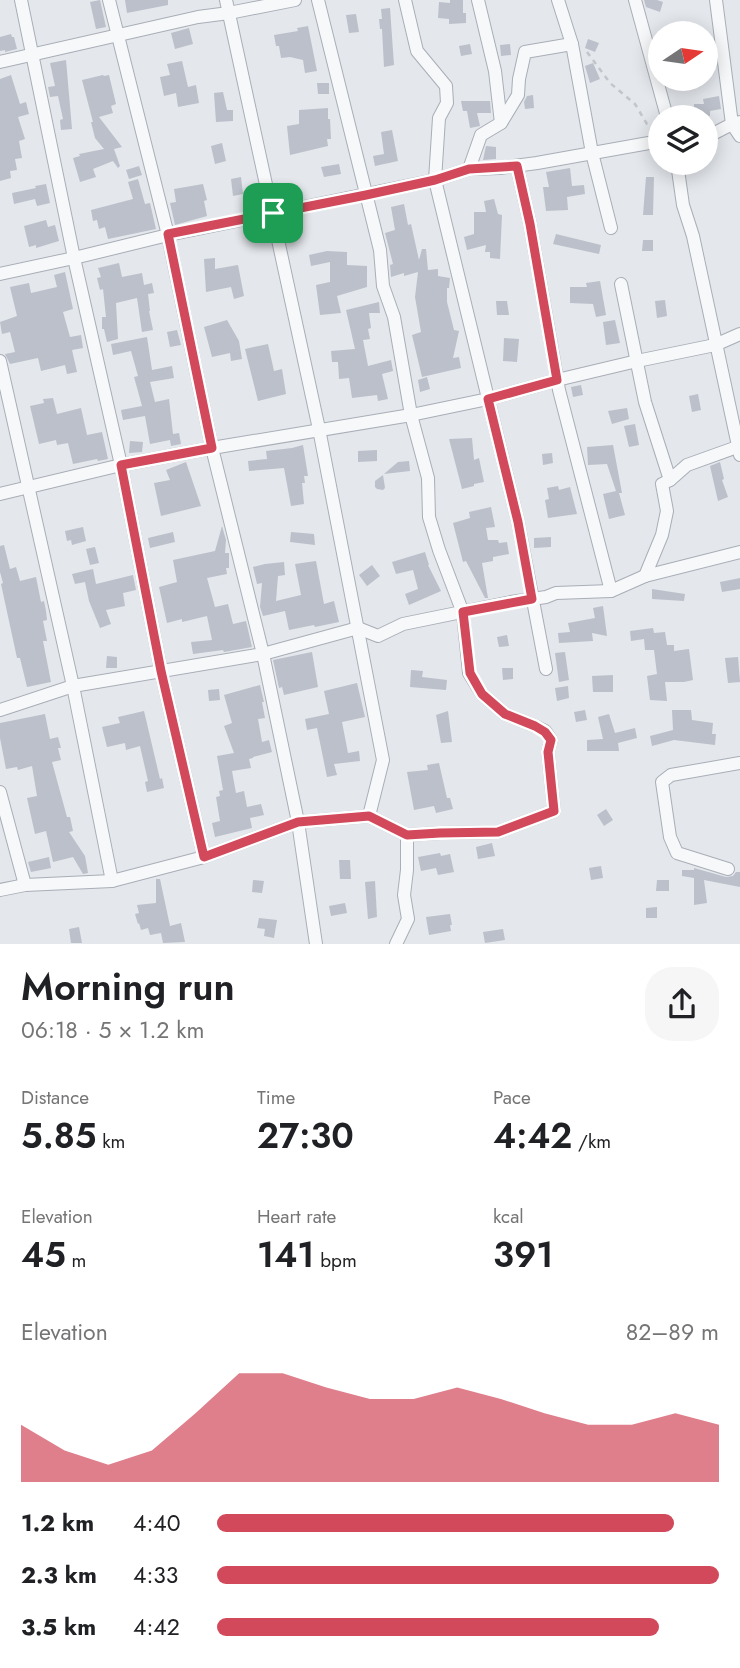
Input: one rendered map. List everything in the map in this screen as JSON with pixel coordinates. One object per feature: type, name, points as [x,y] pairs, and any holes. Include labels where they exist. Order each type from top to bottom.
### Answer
[{"type":"street","points":[[21,0],[121,465],[161,671],[204,857]]},
{"type":"street","points":[[109,0],[168,234],[212,448],[263,654],[298,822],[316,943]]},
{"type":"street","points":[[0,62],[198,17],[227,6],[295,0]]},
{"type":"street","points":[[0,890],[25,885],[112,881],[204,857],[298,822],[369,816],[407,835],[498,832],[554,811],[548,752],[551,740],[535,726],[505,714],[482,694],[470,673],[463,612],[429,517],[428,478],[411,415],[394,317],[383,286],[380,250],[318,0]]},
{"type":"street","points":[[405,0],[418,51],[446,86],[447,103],[439,118],[435,180],[518,522],[546,669]]},
{"type":"street","points":[[478,0],[495,71],[501,123]]},
{"type":"street","points":[[558,0],[572,44],[592,153],[611,228]]},
{"type":"street","points":[[635,0],[664,105]]},
{"type":"street","points":[[716,0],[740,136]]},
{"type":"street","points":[[227,6],[319,429],[383,760],[369,816]]},
{"type":"street","points":[[469,169],[481,135],[501,123],[518,96],[526,52],[572,44]]},
{"type":"street","points":[[718,132],[736,123]]},
{"type":"street","points":[[0,274],[168,234],[435,180],[469,169],[517,166],[648,143]]},
{"type":"street","points":[[517,166],[530,224],[557,380],[611,592]]},
{"type":"street","points":[[645,576],[662,535],[667,511],[662,484],[687,465],[740,450],[693,236],[683,205],[679,175]]},
{"type":"street","points":[[621,284],[645,402],[670,480]]},
{"type":"street","points":[[0,494],[121,465],[411,415],[488,399],[557,380],[715,345],[740,334]]},
{"type":"street","points":[[0,361],[73,686],[112,881]]},
{"type":"street","points":[[0,710],[73,686],[263,654],[358,628],[379,636],[402,624],[556,593],[611,592],[645,576],[740,552]]},
{"type":"street","points":[[728,869],[677,853],[670,837],[662,782],[671,775],[740,763]]},
{"type":"street","points":[[0,792],[25,885]]},
{"type":"street","points":[[396,943],[408,919],[404,895],[407,835]]},
{"type":"path","points":[[572,44],[588,52],[610,83],[635,104],[648,125]]},
{"type":"building","points":[[100,0],[106,27],[96,29],[90,2]]},
{"type":"building","points":[[125,0],[168,0],[168,5],[127,13]]},
{"type":"building","points":[[450,0],[463,0],[466,23],[449,24],[449,19],[438,18],[439,2],[450,3]]},
{"type":"building","points":[[644,0],[663,2],[660,12],[646,7]]},
{"type":"building","points":[[390,8],[394,65],[384,67],[379,19],[382,19],[381,9]]},
{"type":"building","points":[[356,14],[359,32],[349,33],[346,15]]},
{"type":"building","points":[[308,26],[317,71],[305,73],[303,60],[281,58],[274,35],[298,31],[297,28]]},
{"type":"building","points":[[189,28],[193,44],[175,49],[171,33]]},
{"type":"building","points":[[11,34],[17,49],[0,51],[0,37]]},
{"type":"building","points":[[588,39],[599,43],[595,52],[585,48]]},
{"type":"building","points":[[470,44],[472,54],[461,56],[459,46]]},
{"type":"building","points":[[510,44],[511,55],[501,56],[500,45]]},
{"type":"building","points":[[66,60],[72,129],[61,130],[60,120],[63,119],[58,96],[50,97],[48,87],[55,86],[50,63]]},
{"type":"building","points":[[182,61],[188,87],[196,85],[199,103],[178,107],[176,93],[164,96],[160,77],[170,75],[167,64]]},
{"type":"building","points":[[593,63],[600,79],[590,83],[585,66]]},
{"type":"building","points":[[11,75],[20,104],[26,102],[29,114],[18,117],[25,139],[19,141],[22,158],[15,159],[17,170],[10,171],[11,178],[0,181],[0,79]]},
{"type":"building","points":[[109,75],[116,104],[111,106],[113,113],[99,117],[122,147],[114,149],[120,166],[118,168],[113,161],[93,169],[96,177],[80,182],[73,158],[80,156],[79,154],[104,149],[95,138],[82,80]]},
{"type":"building","points":[[317,83],[329,83],[329,94],[318,94]]},
{"type":"building","points":[[223,92],[227,110],[233,110],[233,121],[216,122],[214,93]]},
{"type":"building","points":[[533,95],[534,108],[525,109],[527,96]]},
{"type":"building","points":[[719,96],[721,109],[718,110],[718,105],[694,105],[704,104],[703,99]]},
{"type":"building","points":[[461,101],[490,101],[491,113],[477,113],[480,126],[470,128],[467,111],[463,111]]},
{"type":"building","points":[[328,108],[331,139],[327,139],[328,146],[290,155],[287,126],[299,124],[299,110]]},
{"type":"building","points":[[392,130],[398,161],[375,166],[373,156],[384,154],[381,132]]},
{"type":"building","points":[[222,143],[226,161],[215,164],[211,146]]},
{"type":"building","points":[[486,146],[496,147],[496,159],[483,160]]},
{"type":"building","points":[[339,164],[341,174],[324,177],[321,167]]},
{"type":"building","points":[[139,166],[142,175],[129,179],[126,170]]},
{"type":"building","points":[[570,168],[572,186],[584,185],[585,194],[567,197],[568,210],[546,211],[543,187],[549,187],[546,172]]},
{"type":"building","points":[[241,177],[243,194],[233,196],[231,179]]},
{"type":"building","points":[[646,177],[654,177],[653,215],[643,215]]},
{"type":"building","points":[[138,179],[145,204],[150,203],[156,229],[108,239],[105,227],[99,229],[97,220],[93,221],[91,210],[133,199],[128,182]]},
{"type":"building","points":[[46,184],[50,203],[37,206],[35,199],[14,204],[12,193]]},
{"type":"building","points":[[203,184],[207,216],[175,225],[170,203],[176,202],[174,189]]},
{"type":"building","points":[[494,199],[498,214],[502,215],[500,259],[490,258],[490,252],[485,252],[486,245],[467,250],[464,237],[474,234],[474,212],[486,212],[484,201]]},
{"type":"building","points":[[404,204],[419,260],[422,249],[426,249],[428,270],[438,269],[438,276],[450,278],[447,302],[454,330],[459,331],[453,358],[459,357],[461,368],[422,377],[412,335],[421,332],[415,297],[418,272],[391,277],[390,265],[393,264],[385,233],[395,230],[391,207]]},
{"type":"building","points":[[46,220],[48,227],[55,225],[59,241],[36,248],[36,245],[29,247],[24,226]]},
{"type":"building","points":[[556,234],[601,245],[599,254],[553,244]]},
{"type":"building","points":[[643,240],[653,240],[653,251],[642,251]]},
{"type":"building","points":[[327,251],[347,252],[347,265],[367,266],[367,287],[337,296],[341,313],[320,315],[316,285],[330,282],[330,262],[311,266],[309,255]]},
{"type":"building","points":[[215,258],[215,269],[238,265],[244,296],[234,299],[231,287],[206,292],[204,259]]},
{"type":"building","points":[[119,263],[122,277],[142,273],[144,285],[152,283],[154,293],[148,294],[153,330],[142,332],[137,298],[116,303],[118,339],[107,342],[102,329],[102,317],[106,317],[103,289],[100,290],[97,278],[101,277],[98,268]]},
{"type":"building","points":[[65,272],[73,309],[63,312],[70,337],[81,335],[83,348],[72,350],[77,372],[67,374],[65,365],[41,371],[38,358],[10,364],[5,354],[15,352],[10,332],[2,334],[0,322],[17,316],[10,287],[29,283],[31,293],[57,287],[54,275]]},
{"type":"building","points":[[600,281],[606,315],[596,317],[593,304],[570,303],[570,287],[587,287],[586,283]]},
{"type":"building","points":[[665,300],[667,316],[657,318],[655,301]]},
{"type":"building","points":[[496,301],[507,301],[509,315],[497,315]]},
{"type":"building","points":[[379,302],[380,313],[369,313],[370,339],[363,340],[368,366],[391,360],[393,371],[382,374],[388,399],[378,401],[377,395],[352,398],[349,378],[339,379],[338,362],[332,362],[331,351],[355,349],[346,310]]},
{"type":"building","points":[[227,320],[239,341],[242,359],[231,361],[230,353],[212,357],[204,327]]},
{"type":"building","points":[[615,320],[620,343],[606,345],[603,322]]},
{"type":"building","points":[[177,330],[181,345],[170,347],[167,332]]},
{"type":"building","points":[[147,337],[152,370],[172,366],[174,378],[150,382],[155,402],[169,399],[173,434],[179,433],[181,444],[171,446],[170,440],[150,444],[145,416],[123,420],[121,410],[142,406],[134,377],[138,376],[131,351],[113,355],[111,344]]},
{"type":"building","points":[[504,338],[519,339],[517,362],[503,361]]},
{"type":"building","points":[[268,344],[274,371],[282,369],[286,394],[258,401],[245,349]]},
{"type":"building","points":[[427,377],[430,389],[420,392],[418,380]]},
{"type":"building","points":[[581,385],[583,395],[573,397],[571,387]]},
{"type":"building","points":[[698,394],[701,410],[692,412],[689,396]]},
{"type":"building","points":[[53,398],[57,414],[81,408],[87,435],[102,432],[108,459],[73,464],[68,443],[57,445],[56,440],[39,444],[30,406],[44,403],[43,399]]},
{"type":"building","points":[[627,408],[629,419],[612,424],[608,411]]},
{"type":"building","points":[[635,424],[639,445],[629,447],[624,426]]},
{"type":"building","points":[[472,438],[474,460],[479,458],[484,482],[462,489],[449,439]]},
{"type":"building","points":[[130,441],[143,442],[142,452],[129,453]]},
{"type":"building","points":[[303,445],[308,476],[304,476],[305,483],[302,483],[304,504],[291,506],[284,468],[249,471],[248,461],[267,459],[266,451]]},
{"type":"building","points":[[613,445],[622,493],[619,493],[625,515],[609,519],[603,494],[616,491],[607,464],[588,465],[587,447]]},
{"type":"building","points":[[377,450],[377,461],[358,462],[358,451]]},
{"type":"building","points":[[552,453],[553,463],[543,465],[542,454]]},
{"type":"building","points":[[409,461],[410,471],[384,474],[398,462]]},
{"type":"building","points":[[186,462],[201,506],[161,516],[154,483],[170,480],[166,470]]},
{"type":"building","points":[[720,462],[728,497],[718,501],[710,466]]},
{"type":"building","points":[[383,475],[385,488],[377,489],[375,481]]},
{"type":"building","points":[[558,486],[559,490],[570,487],[577,514],[548,518],[545,500],[549,499],[547,488]]},
{"type":"building","points":[[491,507],[495,527],[486,528],[488,540],[507,542],[509,554],[493,557],[493,561],[482,563],[488,598],[485,598],[466,561],[463,562],[453,523],[470,518],[469,512]]},
{"type":"building","points":[[222,526],[226,540],[225,553],[229,553],[229,568],[226,568],[227,574],[207,578],[215,607],[228,604],[233,624],[246,621],[252,647],[193,654],[191,642],[212,640],[207,616],[167,623],[159,587],[177,582],[173,560],[215,551]]},
{"type":"building","points":[[83,527],[86,541],[72,545],[71,540],[67,541],[65,531]]},
{"type":"building","points":[[173,532],[175,542],[150,548],[148,538]]},
{"type":"building","points":[[291,532],[314,534],[315,545],[290,542]]},
{"type":"building","points":[[551,537],[551,547],[534,548],[534,538]]},
{"type":"building","points":[[4,545],[10,569],[16,567],[20,581],[36,577],[41,602],[44,601],[46,611],[47,620],[43,621],[47,641],[43,641],[51,682],[27,687],[20,658],[17,658],[1,584],[0,546]]},
{"type":"building","points":[[95,547],[99,563],[90,565],[86,549]]},
{"type":"building","points":[[425,552],[428,565],[441,591],[409,605],[405,594],[418,589],[413,570],[396,574],[392,562]]},
{"type":"building","points":[[316,561],[324,604],[334,601],[339,622],[289,630],[285,611],[263,616],[260,607],[262,583],[257,584],[253,567],[284,562],[285,575],[278,576],[276,601],[301,595],[295,564]]},
{"type":"building","points":[[372,565],[380,576],[367,586],[359,575]]},
{"type":"building","points":[[93,569],[96,584],[133,575],[136,590],[123,593],[125,606],[106,610],[111,624],[100,628],[85,582],[75,584],[72,574]]},
{"type":"building","points":[[740,578],[740,589],[722,592],[720,582]]},
{"type":"building","points":[[652,589],[685,594],[684,601],[652,599]]},
{"type":"building","points":[[603,606],[607,636],[592,633],[593,641],[559,643],[558,633],[570,632],[568,623],[595,618],[593,608]]},
{"type":"building","points":[[653,628],[654,633],[665,632],[667,645],[674,645],[674,651],[689,649],[693,680],[665,682],[667,701],[650,700],[647,676],[657,674],[654,650],[645,650],[644,639],[631,641],[630,631]]},
{"type":"building","points":[[507,635],[509,646],[499,647],[497,637]]},
{"type":"building","points":[[312,652],[318,687],[284,695],[282,687],[279,688],[273,660]]},
{"type":"building","points":[[565,652],[569,680],[559,682],[555,653]]},
{"type":"building","points":[[107,656],[117,657],[117,668],[106,668]]},
{"type":"building","points":[[738,657],[740,682],[728,683],[725,658]]},
{"type":"building","points":[[502,668],[513,668],[513,679],[503,680]]},
{"type":"building","points":[[411,670],[423,671],[422,677],[447,680],[446,690],[410,687]]},
{"type":"building","points":[[613,675],[613,692],[593,692],[592,676]]},
{"type":"building","points":[[357,683],[365,717],[342,722],[348,753],[359,751],[360,761],[334,764],[337,775],[327,777],[317,728],[307,730],[305,719],[329,714],[324,691]]},
{"type":"building","points":[[260,685],[265,718],[258,719],[262,742],[269,740],[272,752],[249,759],[251,768],[232,771],[236,793],[244,791],[247,807],[261,804],[264,815],[250,818],[252,828],[215,837],[212,823],[220,821],[216,797],[220,796],[219,791],[223,790],[217,756],[234,753],[224,726],[232,723],[224,695]]},
{"type":"building","points":[[568,686],[569,698],[557,701],[555,688]]},
{"type":"building","points":[[219,689],[220,700],[209,701],[208,690]]},
{"type":"building","points":[[585,710],[587,720],[576,722],[574,712]]},
{"type":"building","points":[[672,710],[691,710],[692,720],[713,723],[715,745],[674,740],[652,746],[650,736],[673,730]]},
{"type":"building","points":[[144,711],[164,788],[147,792],[145,782],[148,781],[140,746],[126,750],[125,743],[107,747],[102,727],[120,723],[118,717]]},
{"type":"building","points":[[448,711],[452,742],[441,743],[436,715]]},
{"type":"building","points":[[45,714],[50,739],[58,737],[61,748],[58,748],[61,760],[52,762],[67,817],[70,817],[73,831],[69,832],[85,856],[88,873],[83,874],[73,857],[53,862],[46,831],[35,834],[27,798],[37,796],[32,766],[18,770],[17,767],[6,769],[0,723]]},
{"type":"building","points":[[609,714],[615,733],[635,728],[637,738],[618,743],[619,751],[587,751],[587,740],[603,739],[598,717]]},
{"type":"building","points":[[439,763],[447,798],[450,798],[453,809],[436,813],[434,806],[414,810],[407,772],[428,770],[427,765]]},
{"type":"building","points":[[606,809],[613,820],[604,826],[597,815]]},
{"type":"building","points":[[492,843],[495,856],[478,859],[476,847]]},
{"type":"building","points":[[440,853],[441,856],[450,854],[454,872],[438,875],[436,868],[421,871],[418,857]]},
{"type":"building","points":[[49,857],[51,868],[31,872],[28,862]]},
{"type":"building","points":[[339,860],[350,860],[351,879],[340,879]]},
{"type":"building","points":[[601,866],[603,878],[591,880],[589,868]]},
{"type":"building","points":[[694,868],[726,877],[740,872],[740,887],[704,880],[707,903],[694,905],[694,878],[682,876],[682,870]]},
{"type":"building","points":[[156,879],[160,879],[170,926],[181,923],[185,942],[163,943],[161,933],[150,935],[148,928],[141,930],[138,924],[135,914],[139,913],[137,905],[156,903]]},
{"type":"building","points":[[253,880],[264,881],[262,893],[252,892]]},
{"type":"building","points":[[657,880],[669,880],[669,891],[656,891]]},
{"type":"building","points":[[375,881],[377,917],[368,919],[365,882]]},
{"type":"building","points":[[345,903],[347,913],[331,916],[329,906]]},
{"type":"building","points":[[657,907],[657,918],[646,918],[646,908]]},
{"type":"building","points":[[450,914],[451,931],[429,935],[426,917]]},
{"type":"building","points":[[259,918],[277,920],[274,938],[264,936],[265,929],[257,928]]},
{"type":"building","points":[[79,927],[82,943],[71,943],[69,929]]},
{"type":"building","points":[[503,929],[505,940],[485,943],[483,932]]},
{"type":"route","points":[[517,166],[530,224],[557,380],[488,399],[518,522],[532,599],[463,612],[470,673],[482,694],[505,714],[535,726],[551,740],[548,752],[554,811],[498,832],[407,835],[369,816],[298,822],[204,857],[161,671],[121,465],[212,448],[168,234],[273,213],[435,180],[469,169],[517,166]]}]
